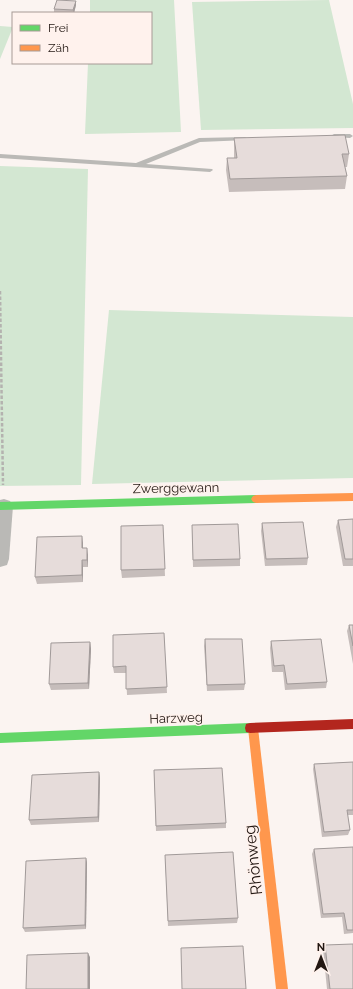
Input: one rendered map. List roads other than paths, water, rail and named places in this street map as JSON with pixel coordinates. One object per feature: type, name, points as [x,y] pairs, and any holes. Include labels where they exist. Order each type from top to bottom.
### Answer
[{"type":"street","name":"Zwerggewann","points":[[2,506],[353,497]]},
{"type":"street","points":[[0,559],[2,506]]},
{"type":"street","name":"Harzweg","points":[[0,738],[353,724]]},
{"type":"street","name":"Rhönweg","points":[[253,728],[282,989]]},
{"type":"lane","points":[[326,136],[350,136]]},
{"type":"lane","points":[[137,165],[199,140],[255,138]]},
{"type":"lane","points":[[0,156],[210,170]]}]
